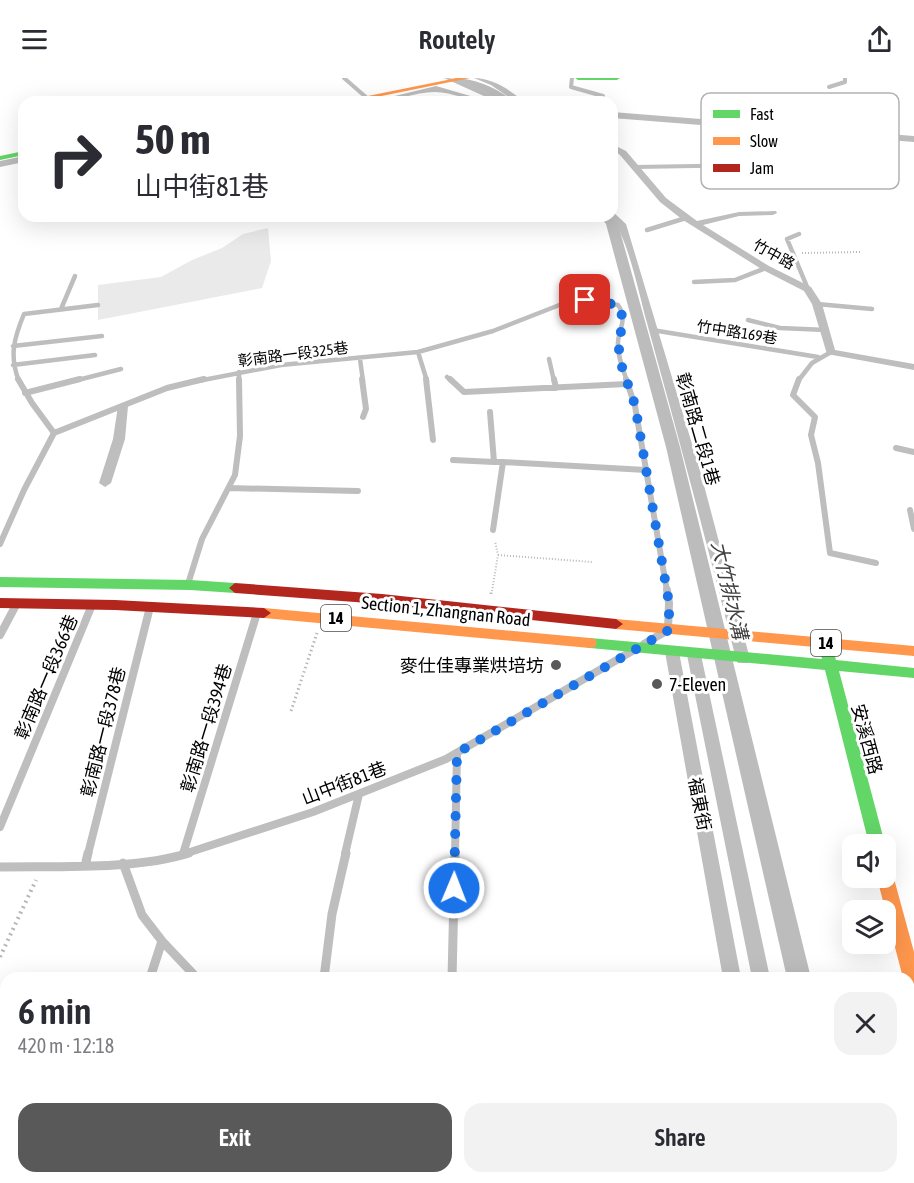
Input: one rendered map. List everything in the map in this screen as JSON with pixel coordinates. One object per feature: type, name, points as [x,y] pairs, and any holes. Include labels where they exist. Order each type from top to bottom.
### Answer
[{"type":"main road","points":[[578,78],[618,78]]},
{"type":"main road","points":[[376,96],[457,79]]},
{"type":"main road","points":[[0,158],[18,154]]},
{"type":"main road","name":"Section 1, Zhangnan Road","points":[[0,582],[188,585],[382,599],[669,630]]},
{"type":"main road","name":"Section 1, Zhangnan Road","points":[[0,603],[258,611],[672,652]]},
{"type":"main road","name":"14","points":[[669,630],[914,651]]},
{"type":"main road","name":"福東街","points":[[669,630],[669,645],[672,652]]},
{"type":"main road","points":[[694,655],[696,632]]},
{"type":"main road","name":"安溪西路","points":[[825,643],[829,667],[874,834]]},
{"type":"main road","name":"14","points":[[672,652],[914,673]]},
{"type":"main road","points":[[888,888],[910,972]]},
{"type":"street","points":[[477,78],[493,84],[512,96]]},
{"type":"street","points":[[457,79],[490,96]]},
{"type":"street","name":"竹中路","points":[[618,151],[635,167],[663,200],[686,218],[766,268],[808,288],[826,330],[831,352]]},
{"type":"street","points":[[696,224],[740,214],[773,213]]},
{"type":"street","name":"彰南路二段1巷","points":[[618,220],[622,224],[695,474],[743,659]]},
{"type":"street","points":[[831,352],[914,367]]},
{"type":"street","points":[[105,483],[119,439],[123,406]]},
{"type":"street","name":"福東街","points":[[672,652],[731,972]]},
{"type":"street","name":"福東街","points":[[694,655],[759,972]]},
{"type":"street","points":[[687,732],[710,733]]},
{"type":"street","points":[[698,794],[723,794]]},
{"type":"street","points":[[721,918],[748,918]]},
{"type":"lane","points":[[344,78],[365,96]]},
{"type":"lane","points":[[572,78],[571,87],[603,96]]},
{"type":"lane","points":[[829,87],[845,81],[845,78]]},
{"type":"lane","points":[[635,167],[701,166]]},
{"type":"lane","points":[[647,230],[686,218]]},
{"type":"lane","points":[[799,234],[787,239],[808,288]]},
{"type":"lane","points":[[694,282],[735,280],[766,268]]},
{"type":"lane","points":[[61,309],[75,276]]},
{"type":"lane","name":"彰南路一段325巷","points":[[54,433],[167,388],[281,365],[418,352],[493,331],[562,304],[585,300],[618,305],[621,309],[624,321],[618,342],[627,384]]},
{"type":"lane","points":[[816,304],[872,309]]},
{"type":"lane","points":[[0,544],[24,490],[54,433],[25,393],[13,365],[13,346],[24,314],[98,305]]},
{"type":"lane","points":[[748,320],[780,328],[826,330]]},
{"type":"lane","name":"竹中路169巷","points":[[652,330],[818,357]]},
{"type":"lane","points":[[13,346],[102,336]]},
{"type":"lane","points":[[418,352],[429,389],[433,440]]},
{"type":"lane","points":[[831,352],[818,357],[795,385],[793,395],[815,417],[811,435],[818,463],[830,553],[876,563]]},
{"type":"lane","points":[[13,365],[95,355]]},
{"type":"lane","points":[[360,359],[366,409],[363,417]]},
{"type":"lane","points":[[549,359],[556,388]]},
{"type":"lane","points":[[25,393],[121,369]]},
{"type":"lane","points":[[188,585],[202,539],[235,475],[240,436],[239,372]]},
{"type":"lane","points":[[447,377],[464,392],[627,384],[635,405],[669,603],[669,630]]},
{"type":"lane","points":[[490,412],[494,462]]},
{"type":"lane","points":[[896,448],[914,452]]},
{"type":"lane","points":[[453,460],[646,470]]},
{"type":"lane","points":[[493,530],[503,462]]},
{"type":"lane","points":[[229,488],[358,491]]},
{"type":"lane","points":[[910,510],[914,529]]},
{"type":"lane","points":[[0,635],[17,603]]},
{"type":"lane","name":"彰南路一段366巷","points":[[0,827],[92,605]]},
{"type":"lane","name":"彰南路一段378巷","points":[[85,866],[150,606]]},
{"type":"lane","name":"彰南路一段394巷","points":[[183,854],[258,611]]},
{"type":"lane","name":"山中街81巷","points":[[0,867],[85,866],[170,859],[313,812],[457,753],[669,630]]},
{"type":"lane","points":[[452,972],[457,753]]},
{"type":"lane","points":[[325,972],[332,914],[359,794]]},
{"type":"lane","points":[[123,863],[142,915],[162,941],[191,972]]},
{"type":"lane","points":[[152,972],[162,941]]},
{"type":"path","points":[[793,253],[860,252]]},
{"type":"path","points":[[489,610],[498,555],[493,530]]},
{"type":"path","points":[[498,555],[592,562]]},
{"type":"path","points":[[291,711],[322,617]]},
{"type":"path","points":[[0,957],[42,866]]},
{"type":"shaded area","points":[[268,228],[271,261],[262,288],[98,320],[98,285],[161,277],[192,260],[222,248],[243,234]]},
{"type":"waterway","name":"大竹排水溝","points":[[457,78],[480,86],[498,96]]},
{"type":"waterway","points":[[403,96],[436,89],[463,96]]},
{"type":"waterway","points":[[618,115],[701,122]]},
{"type":"waterway","points":[[899,138],[914,139]]},
{"type":"waterway","points":[[0,164],[18,160]]},
{"type":"waterway","name":"大竹排水溝","points":[[610,222],[673,447],[798,972]]},
{"type":"traffic: fast","points":[[578,78],[617,78]]},
{"type":"traffic: fast","points":[[0,158],[18,154]]},
{"type":"traffic: fast","points":[[0,582],[190,585],[235,588]]},
{"type":"traffic: fast","points":[[590,643],[914,673]]},
{"type":"traffic: fast","points":[[825,643],[874,834]]},
{"type":"traffic: slow","points":[[372,96],[467,78]]},
{"type":"traffic: slow","points":[[264,613],[590,643]]},
{"type":"traffic: slow","points":[[616,624],[914,651]]},
{"type":"traffic: slow","points":[[888,888],[910,972]]},
{"type":"traffic: jam","points":[[235,588],[382,599],[616,624]]},
{"type":"traffic: jam","points":[[0,603],[115,605],[264,613]]},
{"type":"place","name":"麥仕佳專業烘培坊","points":[[556,665]]},
{"type":"place","name":"7-Eleven","points":[[657,684]]},
{"type":"route","points":[[454,888],[457,753],[669,630],[669,603],[635,405],[621,364],[618,342],[624,321],[621,309],[618,305],[585,300]]}]
